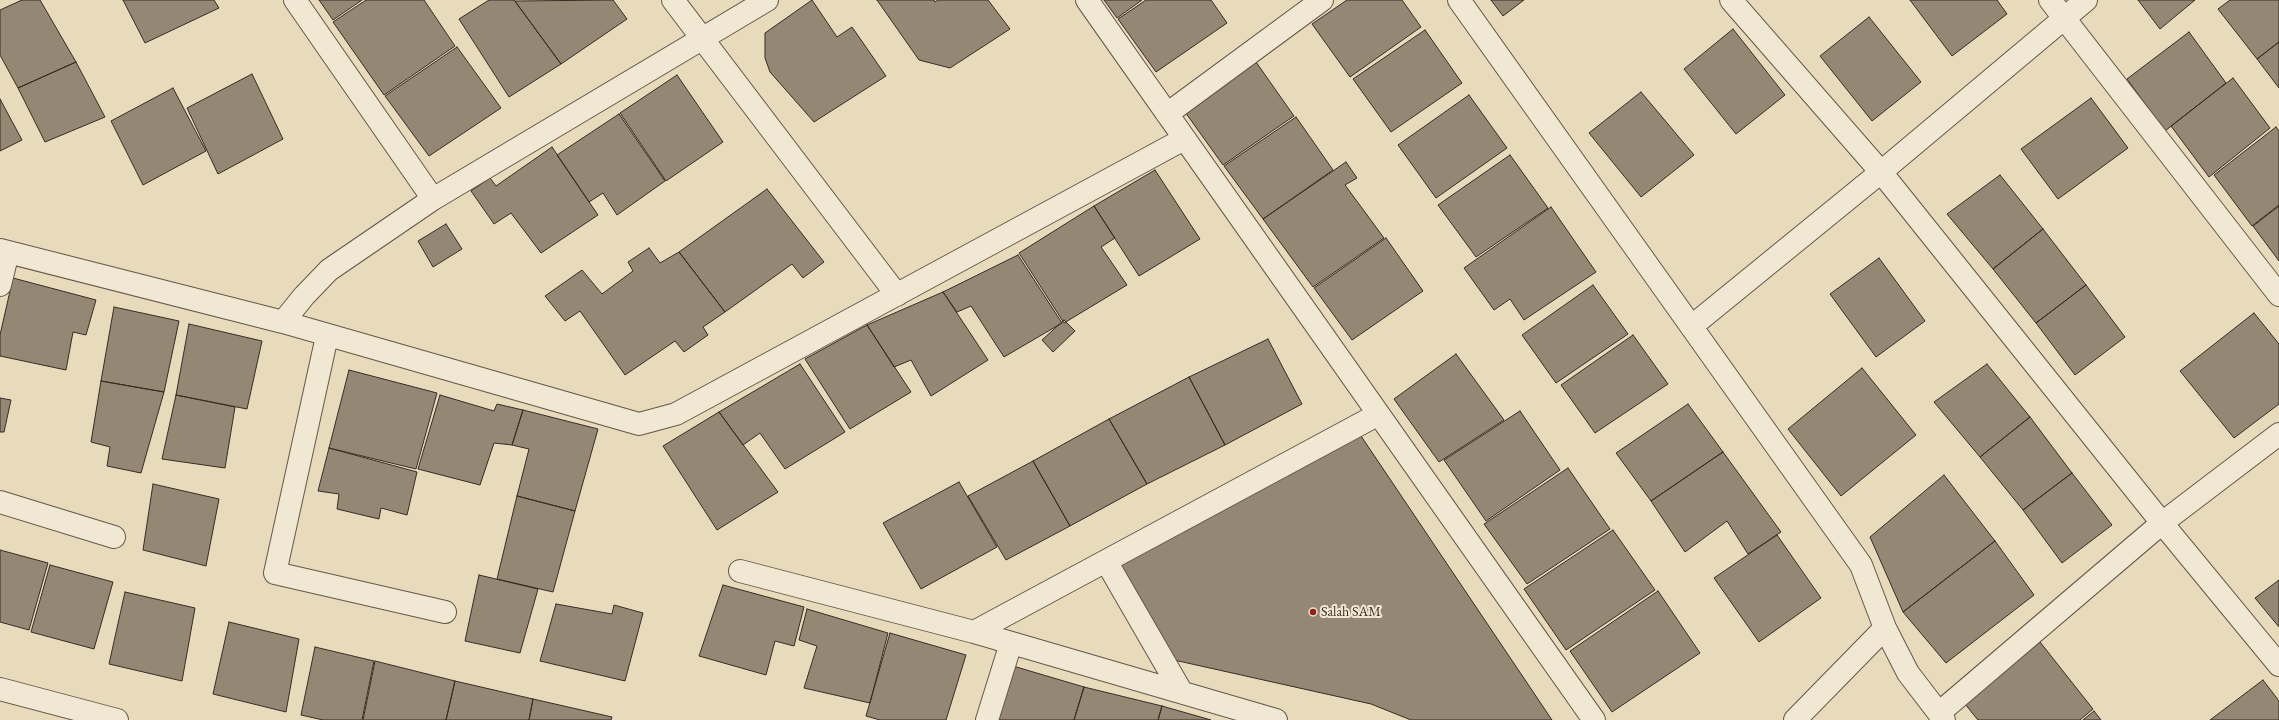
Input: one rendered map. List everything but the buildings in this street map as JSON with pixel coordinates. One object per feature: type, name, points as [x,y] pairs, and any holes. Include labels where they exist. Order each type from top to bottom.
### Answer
[{"type":"street","points":[[295,0],[433,199]]},
{"type":"street","points":[[673,0],[897,294]]},
{"type":"street","points":[[283,322],[304,296],[329,270],[433,199],[767,0]]},
{"type":"street","points":[[1086,0],[1594,720]]},
{"type":"street","points":[[1167,114],[1322,0]]},
{"type":"street","points":[[1459,0],[1849,545],[1871,587],[1885,628],[1908,673],[1941,717],[2162,523],[2279,434]]},
{"type":"street","points":[[1731,0],[1881,172],[2162,523],[2279,665]]},
{"type":"street","points":[[2050,0],[2279,295]]},
{"type":"street","points":[[1692,326],[1881,172],[2086,0]]},
{"type":"street","points":[[0,285],[4,251],[283,322],[327,336],[639,424],[676,414],[1184,140]]},
{"type":"street","points":[[327,336],[275,573],[445,612]]},
{"type":"street","points":[[974,632],[1377,414]]},
{"type":"street","points":[[0,502],[114,538]]},
{"type":"street","points":[[1106,561],[1181,691]]},
{"type":"street","points":[[740,571],[1011,642],[1276,720]]},
{"type":"street","points":[[1795,720],[1885,628]]},
{"type":"street","points":[[987,720],[1011,642]]},
{"type":"street","points":[[0,689],[117,720]]},
{"type":"place","name":"Salah SAM","points":[[1313,612]]}]
